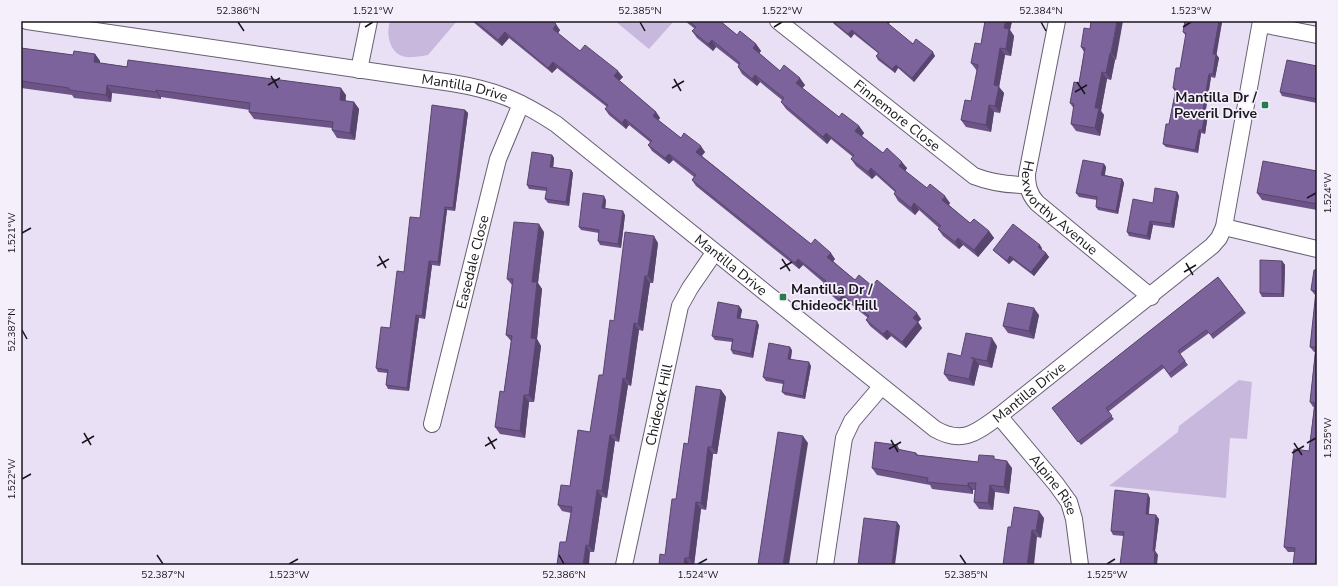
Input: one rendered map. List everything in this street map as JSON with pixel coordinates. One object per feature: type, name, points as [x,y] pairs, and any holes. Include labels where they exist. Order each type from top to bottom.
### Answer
[{"type":"street","name":"Mantilla Drive","points":[[27,21],[476,86],[497,92],[556,124],[714,253],[935,429],[947,435],[961,437],[973,434],[999,416],[1151,297],[1220,238],[1224,226],[1261,22]]},
{"type":"street","points":[[358,70],[370,21]]},
{"type":"street","name":"Finnemore Close","points":[[778,21],[974,176],[988,182],[1027,185]]},
{"type":"street","name":"Hexworthy Avenue","points":[[1057,21],[1027,174],[1027,185],[1031,196],[1037,203],[1151,297]]},
{"type":"street","points":[[1261,22],[1317,35]]},
{"type":"street","name":"Easedale Close","points":[[432,424],[498,159],[521,104]]},
{"type":"street","points":[[1224,226],[1317,249]]},
{"type":"street","name":"Chideock Hill","points":[[624,565],[680,306],[690,288],[714,253]]},
{"type":"street","points":[[825,565],[844,438],[852,421],[882,387]]},
{"type":"street","name":"Alpine Rise","points":[[999,416],[1056,484],[1069,502],[1074,519],[1080,565]]},
{"type":"shaded area","points":[[390,21],[457,21],[428,55],[406,57],[400,55],[392,48],[388,32]]},
{"type":"shaded area","points":[[615,21],[674,21],[649,49]]},
{"type":"shaded area","points":[[1239,380],[1252,382],[1247,439],[1230,438],[1226,498],[1109,486],[1178,432],[1179,426]]},
{"type":"building","points":[[475,21],[528,21],[530,23],[532,21],[552,21],[556,24],[553,29],[580,51],[585,45],[618,71],[614,76],[656,112],[653,116],[681,138],[684,133],[701,146],[696,152],[811,244],[815,239],[831,253],[827,257],[855,280],[859,275],[872,286],[877,280],[917,313],[913,318],[918,322],[902,342],[887,330],[883,334],[866,320],[869,316],[843,295],[839,299],[822,285],[826,281],[798,259],[795,263],[692,180],[696,175],[669,154],[665,158],[648,145],[652,141],[625,119],[622,123],[605,109],[608,105],[553,62],[548,68],[505,32],[498,40]]},
{"type":"building","points":[[689,21],[720,21],[737,35],[740,31],[756,44],[753,48],[780,71],[784,65],[800,78],[796,83],[839,117],[842,113],[859,126],[855,131],[883,153],[887,148],[902,162],[899,166],[927,188],[930,184],[945,196],[942,200],[970,223],[974,219],[989,231],[974,250],[958,238],[955,242],[938,229],[941,226],[914,203],[911,208],[894,194],[896,191],[871,168],[868,172],[851,159],[854,155],[826,133],[823,137],[781,102],[784,98],[755,75],[752,79],[738,67],[740,63],[712,40],[708,44],[692,31],[696,27]]},
{"type":"building","points":[[832,21],[885,21],[913,44],[916,39],[933,52],[912,78],[896,65],[892,69],[876,56],[879,53],[852,30],[848,34]]},
{"type":"building","points":[[985,21],[1006,21],[1004,28],[1009,29],[1006,49],[1000,48],[994,85],[999,86],[995,106],[989,105],[986,125],[961,120],[965,100],[971,101],[978,65],[971,63],[975,43],[981,44]]},
{"type":"building","points":[[1091,21],[1117,21],[1106,73],[1102,72],[1095,108],[1099,108],[1095,128],[1071,124],[1074,104],[1070,103],[1074,82],[1079,83],[1085,48],[1081,47],[1084,28],[1090,29]]},
{"type":"building","points":[[1185,21],[1219,21],[1213,54],[1216,54],[1213,74],[1209,74],[1203,110],[1206,110],[1202,130],[1199,130],[1195,150],[1163,144],[1166,124],[1169,124],[1176,89],[1173,88],[1176,68],[1180,68],[1186,33],[1183,32]]},
{"type":"building","points":[[21,48],[73,55],[74,51],[95,54],[94,62],[127,67],[128,60],[341,88],[340,100],[354,102],[350,133],[332,130],[333,122],[249,112],[250,103],[107,85],[106,95],[21,81]]},
{"type":"building","points":[[1287,60],[1317,66],[1317,99],[1280,92]]},
{"type":"building","points":[[432,105],[465,110],[453,208],[445,207],[438,262],[429,261],[422,316],[416,315],[407,388],[386,385],[388,370],[376,368],[381,327],[390,328],[397,271],[404,272],[410,217],[420,218]]},
{"type":"building","points":[[532,152],[552,155],[550,167],[571,170],[566,202],[545,199],[547,188],[527,185]]},
{"type":"building","points":[[1083,160],[1104,164],[1101,175],[1122,179],[1116,211],[1096,207],[1097,197],[1076,193]]},
{"type":"building","points":[[1263,161],[1317,171],[1317,204],[1257,193]]},
{"type":"building","points":[[1155,188],[1177,192],[1171,224],[1150,221],[1147,236],[1127,232],[1133,199],[1153,203]]},
{"type":"building","points":[[583,193],[604,196],[602,208],[623,211],[618,244],[598,241],[599,230],[579,227]]},
{"type":"building","points":[[514,222],[539,224],[532,282],[537,282],[531,338],[536,339],[529,395],[524,395],[520,431],[495,427],[500,391],[504,392],[512,336],[506,335],[513,279],[507,279]]},
{"type":"building","points":[[1013,224],[1040,245],[1038,247],[1046,253],[1031,272],[1010,256],[1007,261],[993,250]]},
{"type":"building","points":[[625,232],[654,236],[648,276],[645,276],[638,324],[634,323],[626,379],[623,378],[615,435],[610,435],[602,491],[597,490],[589,546],[586,545],[583,565],[557,565],[560,542],[566,542],[572,507],[558,505],[561,485],[570,486],[578,430],[590,432],[599,375],[603,375],[610,320],[614,321]]},
{"type":"building","points":[[1260,260],[1282,261],[1282,294],[1260,293]]},
{"type":"building","points":[[1314,270],[1317,270],[1317,547],[1315,565],[1293,565],[1295,548],[1284,547],[1294,449],[1309,451],[1315,403],[1310,402],[1316,347],[1310,347],[1316,291],[1311,290]]},
{"type":"building","points":[[1218,277],[1243,310],[1211,335],[1206,330],[1178,351],[1185,361],[1169,374],[1162,365],[1106,408],[1112,416],[1078,442],[1052,408]]},
{"type":"building","points":[[718,302],[739,306],[737,318],[757,321],[751,354],[731,350],[733,339],[712,336]]},
{"type":"building","points":[[1008,303],[1034,308],[1029,331],[1003,326]]},
{"type":"building","points":[[966,333],[992,338],[987,361],[974,359],[969,379],[944,374],[948,353],[961,356]]},
{"type":"building","points":[[769,343],[790,347],[788,359],[809,362],[803,396],[782,392],[784,381],[763,377]]},
{"type":"building","points":[[696,386],[721,390],[712,447],[708,447],[701,503],[696,502],[689,558],[685,558],[684,565],[659,565],[660,554],[665,555],[672,499],[676,499],[684,443],[688,444]]},
{"type":"building","points":[[778,432],[803,436],[783,565],[758,565]]},
{"type":"building","points":[[875,442],[897,445],[897,449],[916,453],[916,455],[978,462],[979,455],[994,456],[994,459],[1007,461],[1004,487],[990,485],[988,503],[974,502],[976,483],[968,483],[968,486],[927,482],[928,478],[872,468]]},
{"type":"building","points":[[1115,490],[1148,494],[1146,514],[1156,515],[1153,551],[1155,551],[1154,565],[1120,565],[1124,532],[1111,531]]},
{"type":"building","points":[[1014,507],[1039,511],[1036,531],[1032,530],[1027,565],[1003,565],[1008,527],[1011,527]]},
{"type":"building","points":[[864,518],[897,522],[892,564],[858,565]]},
{"type":"place","name":"Mantilla Dr / Peveril Drive","points":[[1265,105]]},
{"type":"place","name":"Mantilla Dr / Chideock Hill","points":[[783,297]]}]
